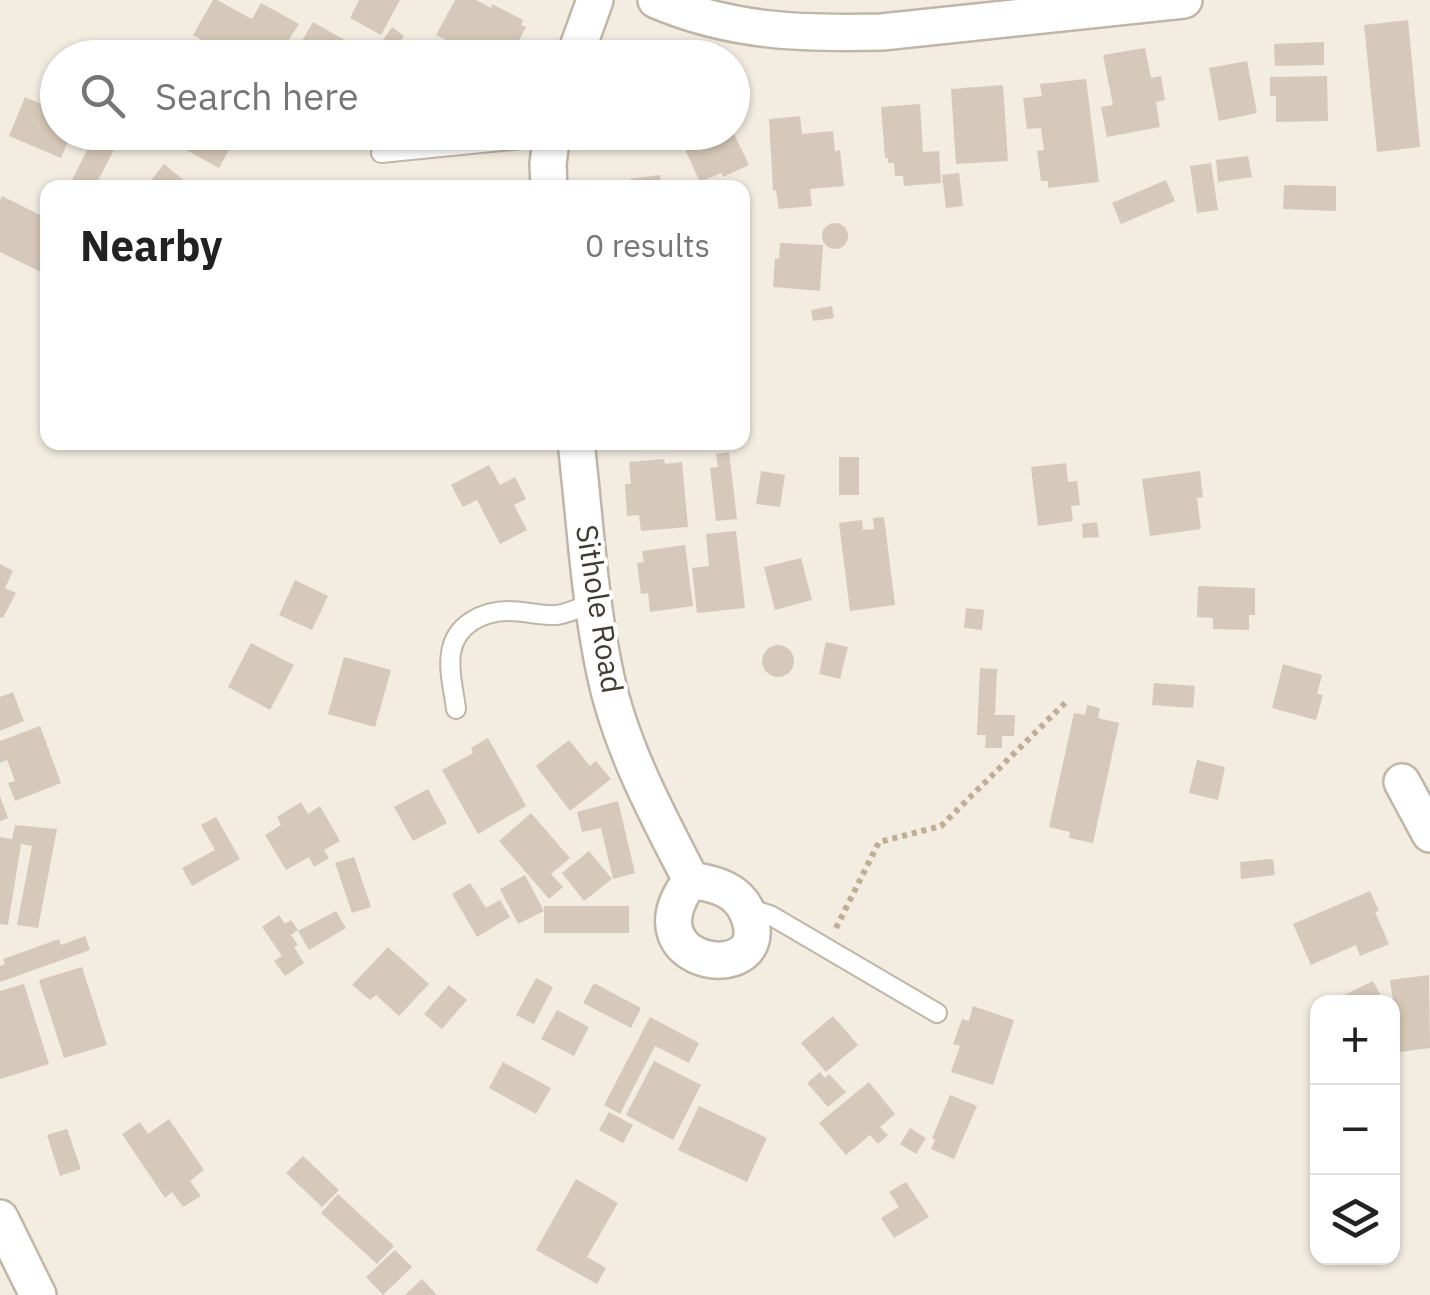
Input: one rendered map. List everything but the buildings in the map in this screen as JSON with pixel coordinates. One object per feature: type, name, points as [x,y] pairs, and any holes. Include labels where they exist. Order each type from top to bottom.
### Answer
[{"type":"street","points":[[581,40],[595,0]]},
{"type":"street","points":[[656,0],[748,28],[838,33],[882,32],[1184,0]]},
{"type":"street","points":[[549,180],[551,150]]},
{"type":"street","name":"Sithole Road","points":[[577,450],[605,675],[628,751],[691,880]]},
{"type":"street","points":[[1402,782],[1430,834]]},
{"type":"street","points":[[691,880],[716,884],[736,894],[746,908],[751,936],[746,949],[736,958],[701,958],[682,944],[676,934],[676,901],[691,880]]},
{"type":"street","points":[[0,1218],[38,1295]]},
{"type":"lane","points":[[381,152],[400,150]]},
{"type":"lane","points":[[456,709],[451,650],[470,621],[486,613],[508,611],[556,615],[594,602]]},
{"type":"lane","points":[[746,908],[770,915],[937,1013]]},
{"type":"path","points":[[826,948],[879,842],[941,826],[1066,702]]}]
